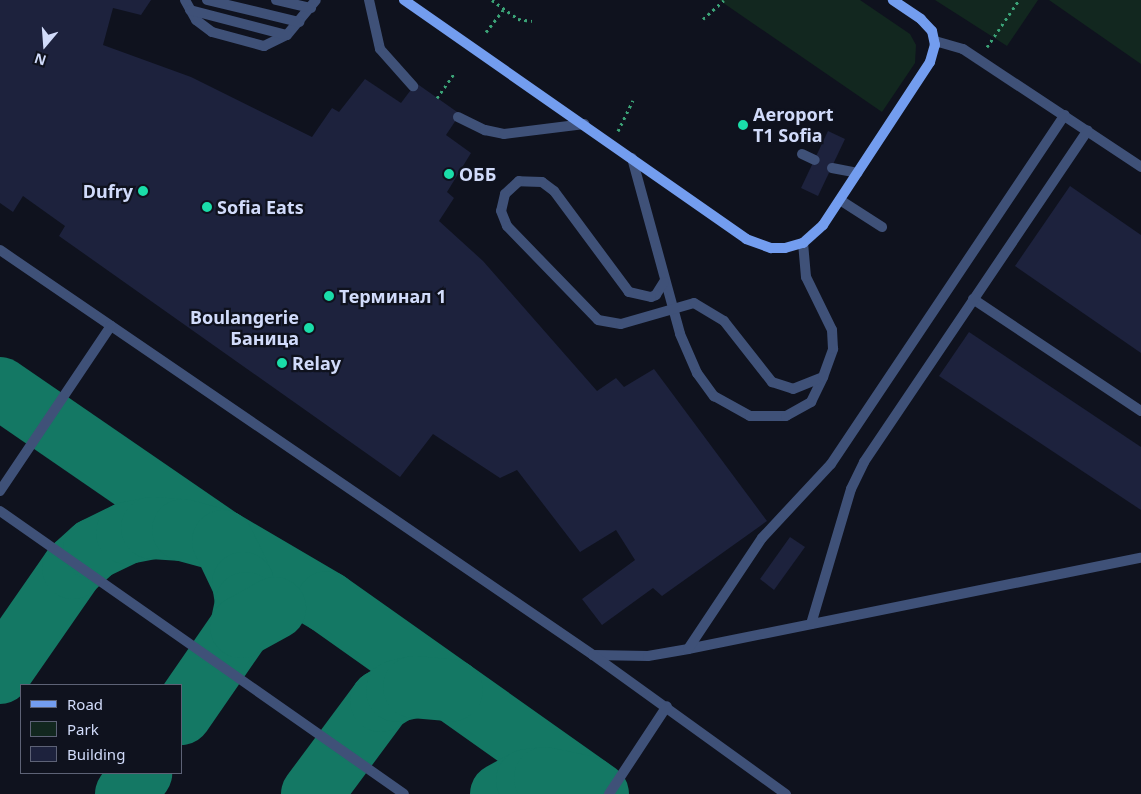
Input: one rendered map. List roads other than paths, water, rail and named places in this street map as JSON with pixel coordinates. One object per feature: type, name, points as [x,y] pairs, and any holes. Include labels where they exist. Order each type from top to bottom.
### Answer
[{"type":"main road","points":[[404,0],[746,239],[771,248],[785,248],[803,242],[823,225],[926,70],[935,41],[928,24],[893,0]]},
{"type":"lane","points":[[185,0],[202,26],[238,41],[264,46],[286,35],[313,4]]},
{"type":"lane","points":[[206,0],[299,22]]},
{"type":"lane","points":[[276,0],[313,4]]},
{"type":"lane","points":[[369,0],[380,49],[413,86]]},
{"type":"lane","points":[[190,10],[286,35]]},
{"type":"lane","points":[[935,41],[955,45],[978,59],[1088,130],[1141,167]]},
{"type":"lane","points":[[688,649],[762,538],[831,464],[1065,115]]},
{"type":"lane","points":[[458,118],[485,130],[504,134],[584,124]]},
{"type":"lane","points":[[811,624],[852,488],[864,462],[1088,130]]},
{"type":"lane","points":[[802,154],[815,160]]},
{"type":"lane","points":[[632,158],[671,307],[697,373],[714,396],[730,407],[750,416],[786,416],[812,402],[830,362],[833,340],[832,330],[806,277],[803,242]]},
{"type":"lane","points":[[832,168],[858,173]]},
{"type":"lane","points":[[664,282],[656,295],[650,297],[629,292],[554,190],[542,182],[519,181],[505,194],[501,211],[508,226],[598,320],[620,324],[671,307],[694,303],[714,313],[762,373],[782,388],[806,386],[823,377]]},
{"type":"lane","points":[[840,200],[882,227]]},
{"type":"lane","points":[[0,250],[667,706],[786,794]]},
{"type":"lane","points":[[973,299],[1141,412]]},
{"type":"lane","points":[[0,491],[111,326]]},
{"type":"lane","points":[[0,511],[404,794]]},
{"type":"lane","points":[[593,655],[648,656],[688,649],[1141,558]]},
{"type":"lane","points":[[609,794],[667,706]]},
{"type":"place","name":"Aeroport T1 Sofia","points":[[743,125]]},
{"type":"place","name":"ОББ","points":[[449,174]]},
{"type":"place","name":"Dufry","points":[[143,191]]},
{"type":"place","name":"Sofia Eats","points":[[207,207]]},
{"type":"place","name":"Терминал 1","points":[[329,296]]},
{"type":"place","name":"Boulangerie Баница","points":[[309,328]]},
{"type":"place","name":"Relay","points":[[282,363]]}]
